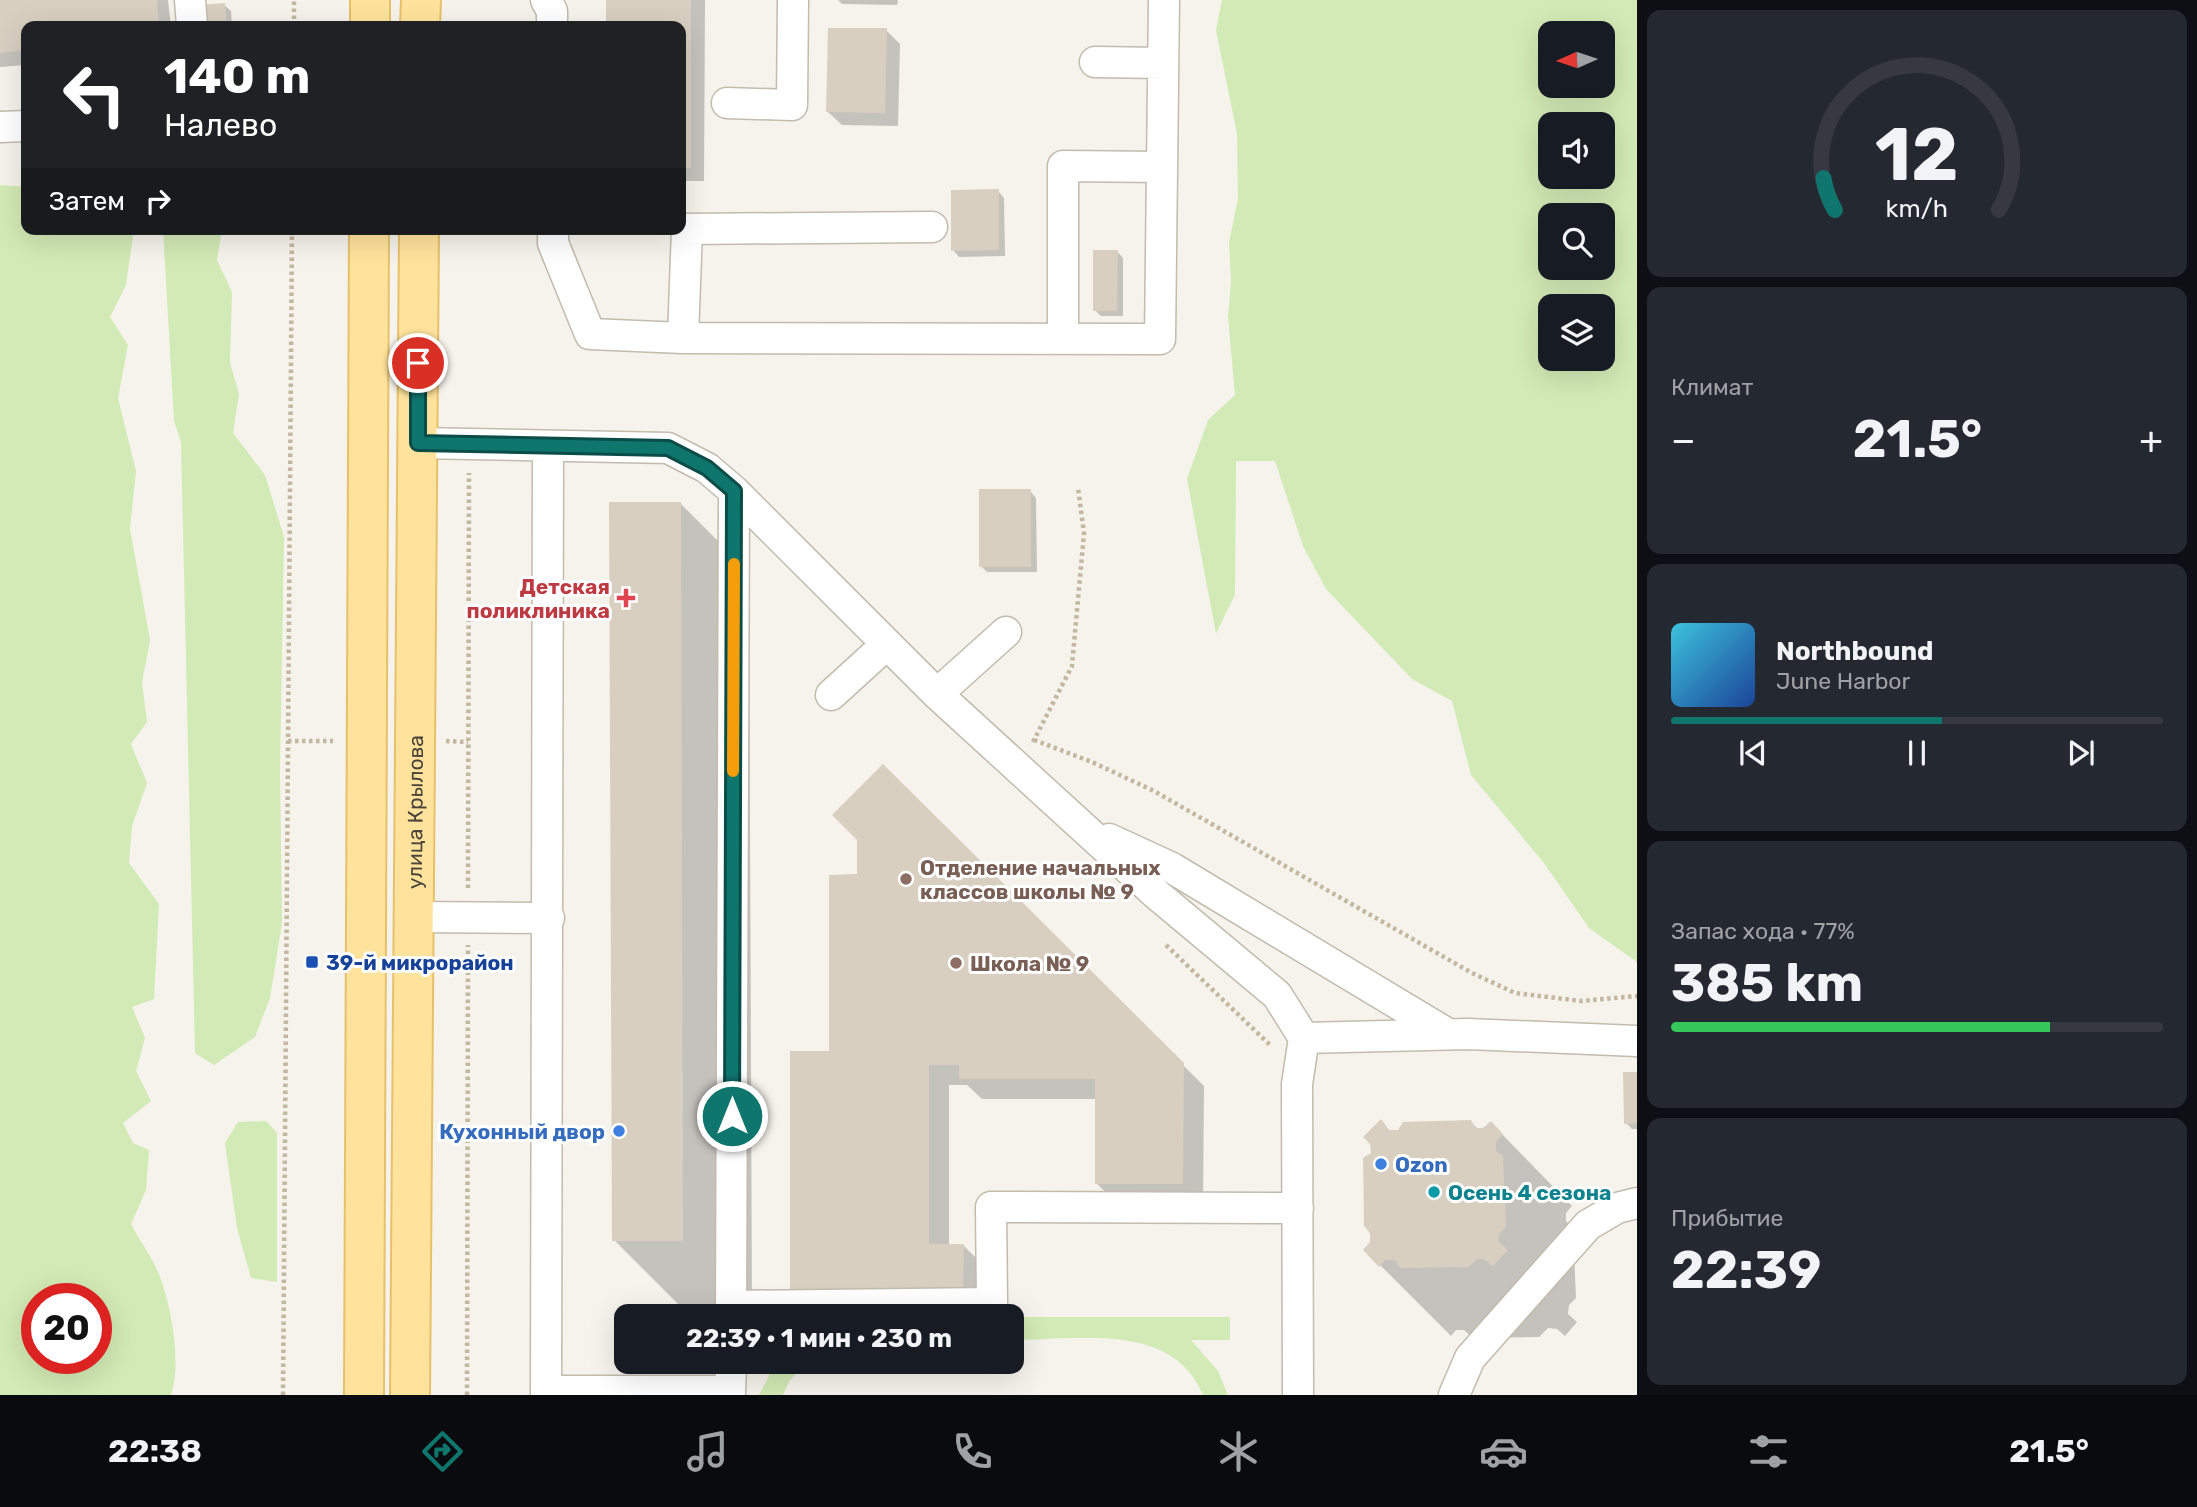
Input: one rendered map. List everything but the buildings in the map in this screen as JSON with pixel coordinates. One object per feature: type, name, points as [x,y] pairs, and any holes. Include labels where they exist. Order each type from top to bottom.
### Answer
[{"type":"main road","points":[[370,0],[370,21]]},
{"type":"main road","points":[[421,0],[421,21]]},
{"type":"main road","points":[[364,1395],[369,235]]},
{"type":"main road","name":"улица Крылова","points":[[410,1395],[419,235]]},
{"type":"lane","points":[[190,0],[192,21]]},
{"type":"lane","points":[[546,0],[552,11],[552,21]]},
{"type":"lane","points":[[727,103],[792,105],[793,0]]},
{"type":"lane","points":[[553,235],[553,243],[590,334],[683,338],[1160,339],[1164,0]]},
{"type":"lane","points":[[1095,62],[1163,63]]},
{"type":"lane","points":[[0,127],[21,126]]},
{"type":"lane","points":[[1063,338],[1063,166],[1161,167]]},
{"type":"lane","points":[[683,338],[687,229],[932,227]]},
{"type":"lane","points":[[418,443],[668,448],[707,468],[734,491],[937,694],[1155,893],[1277,995],[1304,1038],[1297,1084],[1298,1395]]},
{"type":"lane","points":[[548,446],[546,1393],[730,1382]]},
{"type":"lane","points":[[731,1304],[734,491]]},
{"type":"lane","points":[[937,694],[1006,632]]},
{"type":"lane","points":[[831,695],[887,644]]},
{"type":"lane","points":[[1082,826],[1172,868],[1448,1034]]},
{"type":"lane","points":[[414,917],[549,918]]},
{"type":"lane","points":[[1304,1038],[1448,1034],[1637,1041]]},
{"type":"lane","points":[[1454,1395],[1470,1358],[1588,1225],[1617,1208],[1637,1203]]},
{"type":"lane","points":[[959,1304],[992,1303],[991,1207],[1298,1208]]},
{"type":"path","points":[[294,0],[294,21]]},
{"type":"path","points":[[283,1395],[292,235]]},
{"type":"path","points":[[1077,488],[1084,533],[1072,666],[1034,740],[1092,762],[1154,791],[1472,973],[1515,993],[1581,1001],[1637,996]]},
{"type":"path","points":[[1156,935],[1273,1048]]},
{"type":"green space","points":[[1222,0],[1637,0],[1637,962],[1589,928],[1544,863],[1471,775],[1452,701],[1412,679],[1326,589],[1303,546],[1275,461],[1236,461],[1235,594],[1216,634],[1187,479],[1208,420],[1235,395],[1228,317],[1231,281],[1229,242],[1238,199],[1237,134],[1216,30]]},
{"type":"green space","points":[[0,185],[21,187],[21,235],[133,235],[126,285],[110,317],[128,345],[118,398],[136,471],[130,529],[150,640],[142,682],[147,722],[131,744],[147,783],[132,826],[129,863],[159,904],[154,999],[132,1007],[145,1038],[136,1071],[151,1101],[123,1123],[133,1143],[149,1150],[146,1190],[131,1224],[163,1285],[171,1316],[175,1350],[171,1395],[0,1395]]},
{"type":"green space","points":[[163,235],[221,235],[217,260],[232,292],[230,363],[239,394],[233,433],[265,475],[284,537],[280,769],[282,923],[270,998],[255,1037],[214,1065],[195,1053],[181,442],[174,421]]},
{"type":"green space","points":[[266,1121],[277,1133],[277,1282],[251,1278],[237,1228],[225,1143],[238,1122]]},
{"type":"green space","points":[[1024,1317],[1230,1317],[1230,1340],[1191,1340],[1218,1371],[1228,1395],[1203,1395],[1189,1371],[1169,1355],[1146,1345],[1093,1338],[1024,1340]]},
{"type":"green space","points":[[770,1374],[796,1374],[783,1395],[759,1395]]},
{"type":"slow traffic","points":[[733,771],[734,564]]},
{"type":"place","name":"Детская поликлиника","points":[[626,598]]},
{"type":"place","name":"Отделение начальных классов школы № 9","points":[[906,879]]},
{"type":"place","name":"39-й микрорайон","points":[[312,962]]},
{"type":"place","name":"Школа № 9","points":[[956,963]]},
{"type":"place","name":"Кухонный двор","points":[[619,1131]]},
{"type":"place","name":"Ozon","points":[[1381,1164]]},
{"type":"place","name":"Осень 4 сезона","points":[[1434,1192]]},
{"type":"route","points":[[418,363],[418,443],[668,448],[707,468],[734,491],[732,1116]]}]
